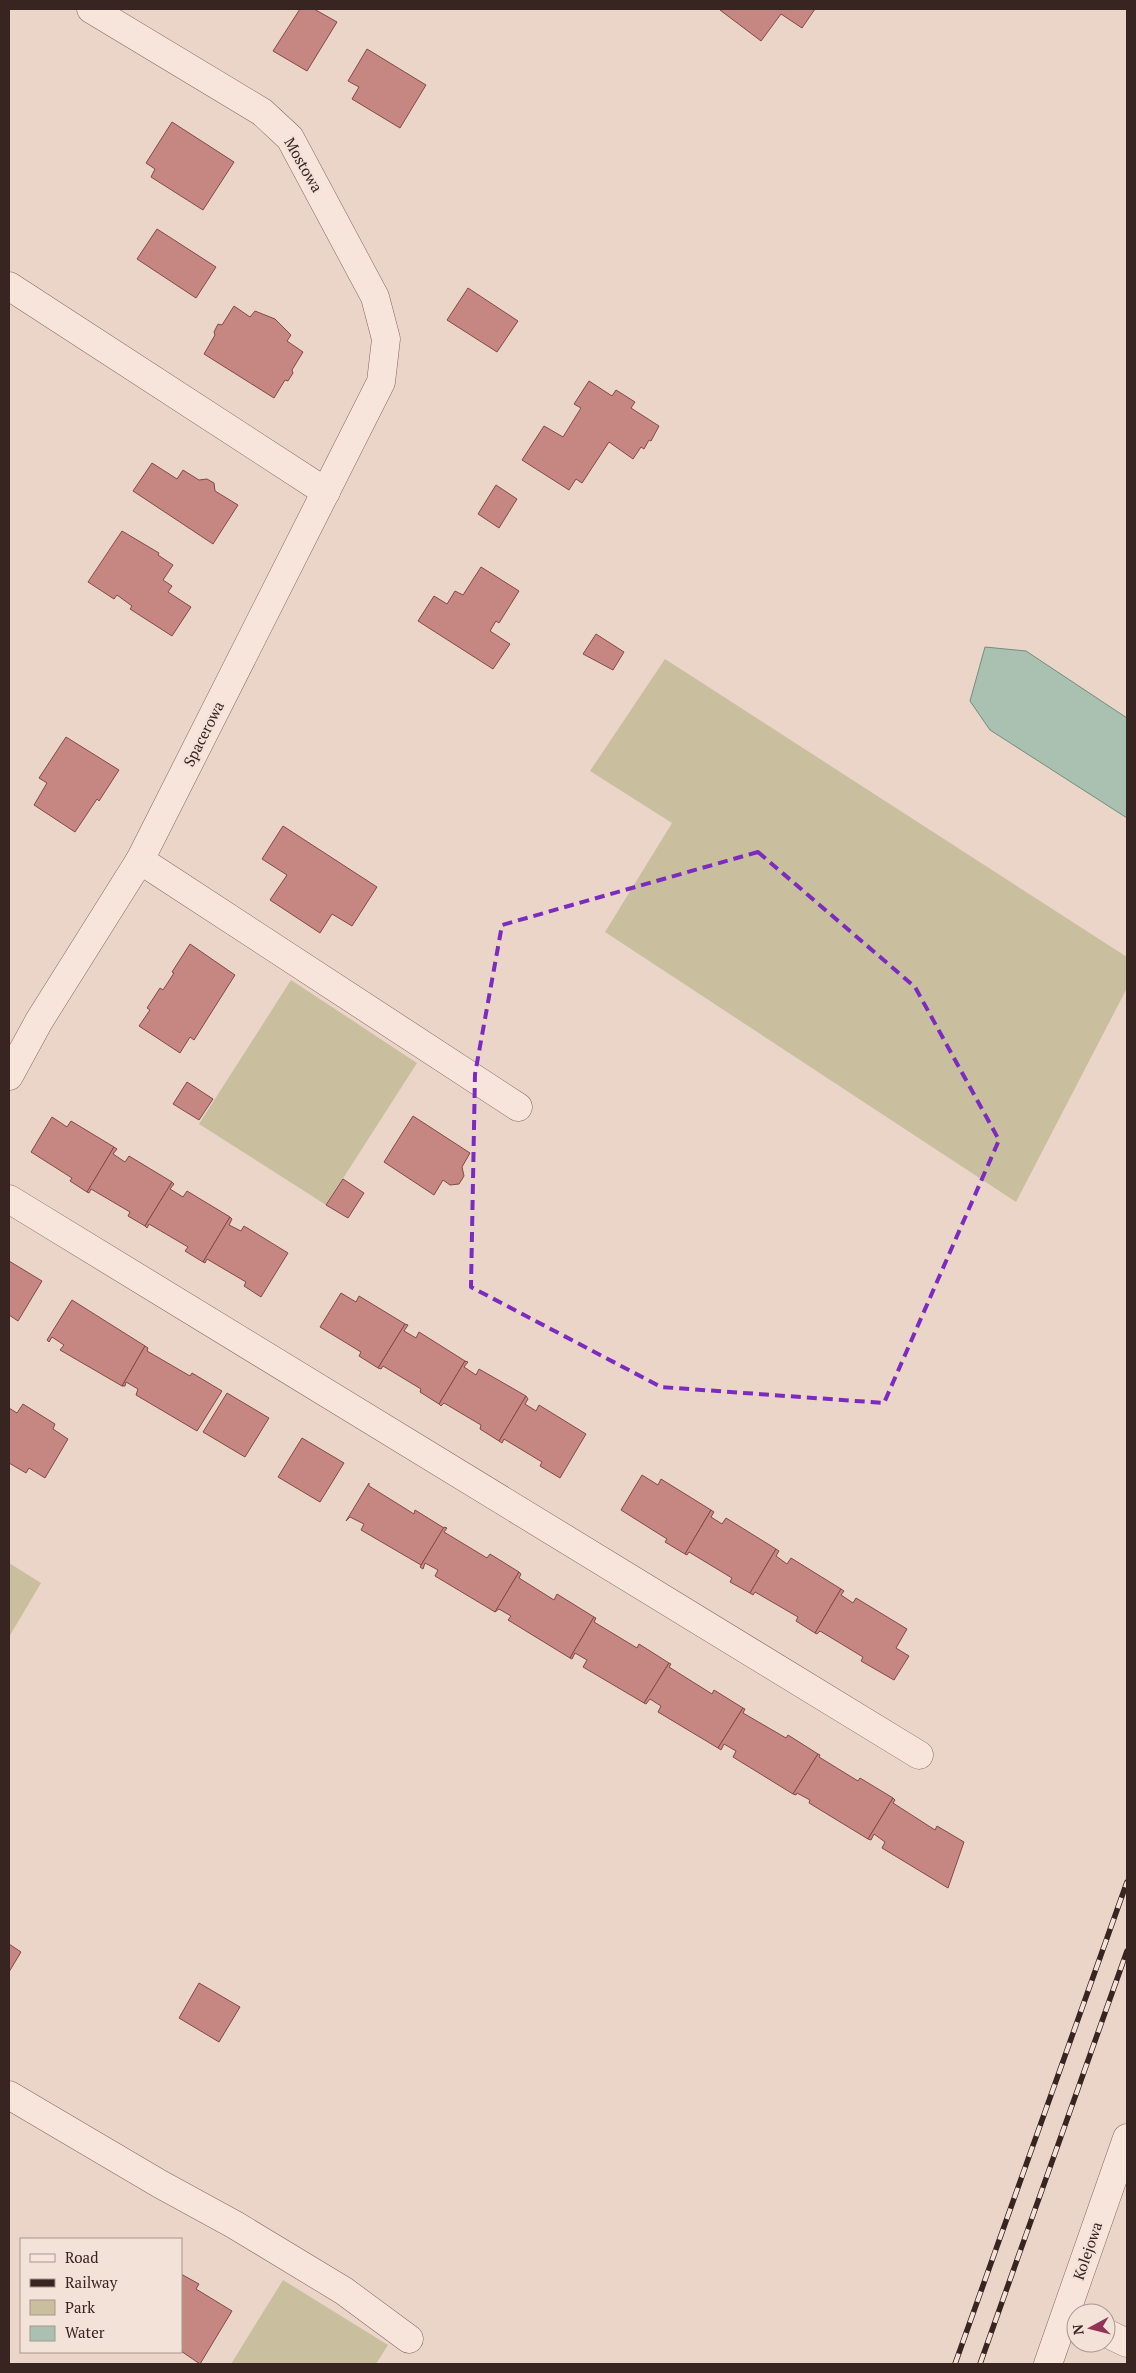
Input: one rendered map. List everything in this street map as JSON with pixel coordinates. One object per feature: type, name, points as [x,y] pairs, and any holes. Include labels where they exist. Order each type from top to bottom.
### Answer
[{"type":"street","name":"Mostowa","points":[[91,9],[262,112],[290,138],[376,297],[386,339],[382,382]]},
{"type":"street","points":[[9,286],[326,492]]},
{"type":"street","name":"Spacerowa","points":[[9,1076],[39,1021],[140,860],[382,382]]},
{"type":"street","points":[[140,860],[518,1107]]},
{"type":"street","points":[[9,1199],[919,1755]]},
{"type":"street","points":[[9,2094],[160,2184],[235,2225],[344,2291],[409,2338]]},
{"type":"street","name":"Kolejowa","points":[[1075,2303],[1127,2138]]},
{"type":"street","name":"Kolejowa","points":[[1048,2364],[1066,2326]]},
{"type":"highlighted area","points":[[758,852],[915,987],[999,1140],[884,1403],[661,1387],[471,1287],[475,1074],[502,925]]},
{"type":"green space","points":[[665,659],[1127,957],[1127,988],[1016,1202],[605,932],[672,823],[590,771]]},
{"type":"green space","points":[[291,980],[417,1063],[326,1205],[199,1124]]},
{"type":"green space","points":[[9,1563],[41,1583],[9,1637]]},
{"type":"green space","points":[[283,2280],[388,2345],[376,2364],[231,2364]]},
{"type":"water","points":[[985,647],[1026,651],[1127,718],[1127,818],[990,730],[970,701]]},
{"type":"building","points":[[300,9],[314,9],[337,22],[307,71],[273,51]]},
{"type":"building","points":[[721,9],[815,9],[802,28],[781,14],[761,41]]},
{"type":"building","points":[[367,49],[426,85],[400,128],[352,99],[359,87],[348,81]]},
{"type":"building","points":[[172,122],[234,162],[203,210],[151,177],[155,169],[146,163]]},
{"type":"building","points":[[157,229],[216,267],[196,298],[137,259]]},
{"type":"building","points":[[468,288],[518,321],[497,352],[447,320]]},
{"type":"building","points":[[234,306],[250,317],[255,311],[275,319],[291,335],[287,341],[303,352],[292,370],[293,373],[288,381],[285,380],[274,398],[204,354],[215,335],[214,332],[218,324],[222,325]]},
{"type":"building","points":[[589,381],[612,396],[616,390],[635,402],[631,408],[659,426],[651,441],[649,440],[644,449],[641,447],[633,459],[609,442],[582,483],[576,479],[569,490],[522,460],[544,426],[563,437],[581,408],[574,404]]},
{"type":"building","points":[[152,463],[177,479],[183,470],[199,480],[207,479],[214,483],[215,491],[238,505],[213,544],[133,491]]},
{"type":"building","points":[[496,485],[517,499],[499,528],[478,514]]},
{"type":"building","points":[[122,531],[159,553],[158,555],[173,565],[163,580],[172,586],[168,592],[191,607],[172,636],[130,609],[132,606],[117,595],[114,599],[88,582]]},
{"type":"building","points":[[481,567],[519,591],[499,623],[496,621],[490,631],[510,644],[493,669],[418,621],[434,596],[447,604],[455,591],[463,595]]},
{"type":"building","points":[[596,634],[624,652],[613,670],[583,654]]},
{"type":"building","points":[[66,737],[119,770],[99,801],[97,799],[75,832],[34,805],[47,783],[39,778]]},
{"type":"building","points":[[283,826],[377,887],[352,926],[332,914],[320,933],[270,900],[287,875],[262,859]]},
{"type":"building","points":[[190,944],[235,975],[194,1040],[190,1037],[180,1053],[139,1026],[150,1010],[147,1008],[160,988],[163,990]]},
{"type":"building","points":[[187,1082],[213,1099],[199,1120],[173,1104]]},
{"type":"building","points":[[413,1116],[470,1153],[462,1167],[464,1176],[459,1184],[450,1185],[443,1180],[434,1195],[384,1162]]},
{"type":"building","points":[[52,1117],[67,1127],[71,1121],[114,1147],[87,1192],[70,1181],[72,1178],[31,1152]]},
{"type":"building","points":[[114,1147],[117,1149],[113,1154],[125,1162],[129,1156],[172,1182],[145,1226],[128,1216],[130,1212],[91,1189],[89,1193],[87,1192]]},
{"type":"building","points":[[343,1179],[364,1193],[348,1218],[326,1205]]},
{"type":"building","points":[[172,1182],[174,1184],[170,1189],[183,1197],[187,1191],[230,1217],[203,1262],[185,1251],[188,1247],[149,1224],[147,1228],[145,1226]]},
{"type":"building","points":[[230,1217],[232,1219],[229,1225],[241,1231],[244,1226],[288,1253],[261,1297],[244,1286],[246,1282],[207,1259],[205,1263],[203,1262]]},
{"type":"building","points":[[9,1261],[42,1281],[18,1321],[9,1315]]},
{"type":"building","points":[[341,1293],[356,1302],[359,1296],[405,1324],[378,1368],[359,1356],[361,1352],[320,1327]]},
{"type":"building","points":[[72,1300],[145,1346],[122,1386],[60,1350],[64,1345],[52,1337],[49,1342],[47,1340]]},
{"type":"building","points":[[405,1324],[408,1325],[404,1331],[416,1338],[419,1332],[465,1361],[439,1404],[420,1392],[421,1389],[383,1366],[381,1369],[378,1368]]},
{"type":"building","points":[[145,1346],[148,1348],[147,1351],[190,1376],[192,1373],[222,1391],[197,1431],[136,1395],[138,1389],[126,1382],[125,1386],[122,1386]]},
{"type":"building","points":[[465,1361],[468,1362],[464,1367],[476,1375],[479,1369],[526,1396],[499,1441],[480,1429],[481,1425],[444,1403],[441,1406],[439,1404]]},
{"type":"building","points":[[227,1393],[269,1418],[245,1457],[203,1432]]},
{"type":"building","points":[[526,1396],[528,1399],[525,1404],[536,1411],[539,1405],[586,1434],[560,1478],[540,1466],[542,1462],[504,1439],[502,1443],[499,1441]]},
{"type":"building","points":[[23,1404],[55,1424],[53,1429],[68,1439],[45,1478],[29,1468],[26,1473],[9,1463],[9,1408],[17,1413]]},
{"type":"building","points":[[302,1438],[344,1463],[320,1502],[278,1477]]},
{"type":"building","points":[[642,1475],[658,1485],[661,1479],[711,1510],[685,1554],[665,1542],[667,1539],[621,1510]]},
{"type":"building","points":[[369,1483],[369,1486],[414,1514],[415,1510],[444,1528],[421,1565],[361,1530],[364,1524],[350,1517],[346,1521]]},
{"type":"building","points":[[711,1510],[714,1512],[711,1517],[722,1524],[726,1518],[776,1549],[750,1593],[730,1582],[732,1578],[689,1552],[687,1555],[685,1554]]},
{"type":"building","points":[[444,1527],[447,1528],[444,1532],[487,1558],[490,1554],[519,1572],[495,1612],[435,1576],[438,1570],[425,1563],[423,1569],[420,1567]]},
{"type":"building","points":[[776,1549],[779,1551],[776,1556],[787,1564],[791,1558],[841,1589],[815,1633],[796,1621],[798,1617],[755,1592],[753,1595],[750,1593]]},
{"type":"building","points":[[519,1572],[521,1574],[519,1578],[554,1600],[557,1594],[594,1617],[570,1658],[508,1620],[511,1616],[499,1609],[495,1612]]},
{"type":"building","points":[[841,1589],[844,1591],[841,1595],[853,1603],[856,1598],[907,1629],[896,1648],[909,1656],[894,1680],[861,1661],[863,1657],[820,1631],[817,1634],[815,1633]]},
{"type":"building","points":[[594,1617],[596,1618],[594,1622],[637,1648],[639,1644],[669,1663],[644,1703],[583,1667],[587,1660],[575,1653],[572,1659],[570,1658]]},
{"type":"building","points":[[669,1663],[671,1664],[669,1667],[712,1694],[714,1690],[743,1708],[718,1748],[658,1712],[661,1706],[650,1699],[646,1704],[644,1703]]},
{"type":"building","points":[[743,1708],[745,1709],[743,1713],[786,1738],[788,1735],[818,1754],[793,1794],[733,1757],[736,1751],[724,1744],[721,1750],[718,1748]]},
{"type":"building","points":[[818,1754],[820,1755],[819,1757],[858,1781],[860,1778],[893,1798],[868,1839],[809,1803],[810,1800],[797,1793],[796,1795],[793,1794]]},
{"type":"building","points":[[893,1798],[895,1800],[893,1803],[935,1830],[937,1826],[964,1842],[948,1888],[882,1848],[885,1842],[874,1834],[871,1840],[868,1839]]},
{"type":"building","points":[[9,1944],[21,1952],[9,1972]]},
{"type":"building","points":[[199,1983],[240,2007],[219,2042],[179,2018]]},
{"type":"building","points":[[182,2275],[199,2284],[196,2289],[232,2311],[200,2364],[182,2352]]},
{"type":"railway","points":[[955,2364],[1127,1882]]},
{"type":"railway","points":[[980,2364],[1127,1951]]}]
